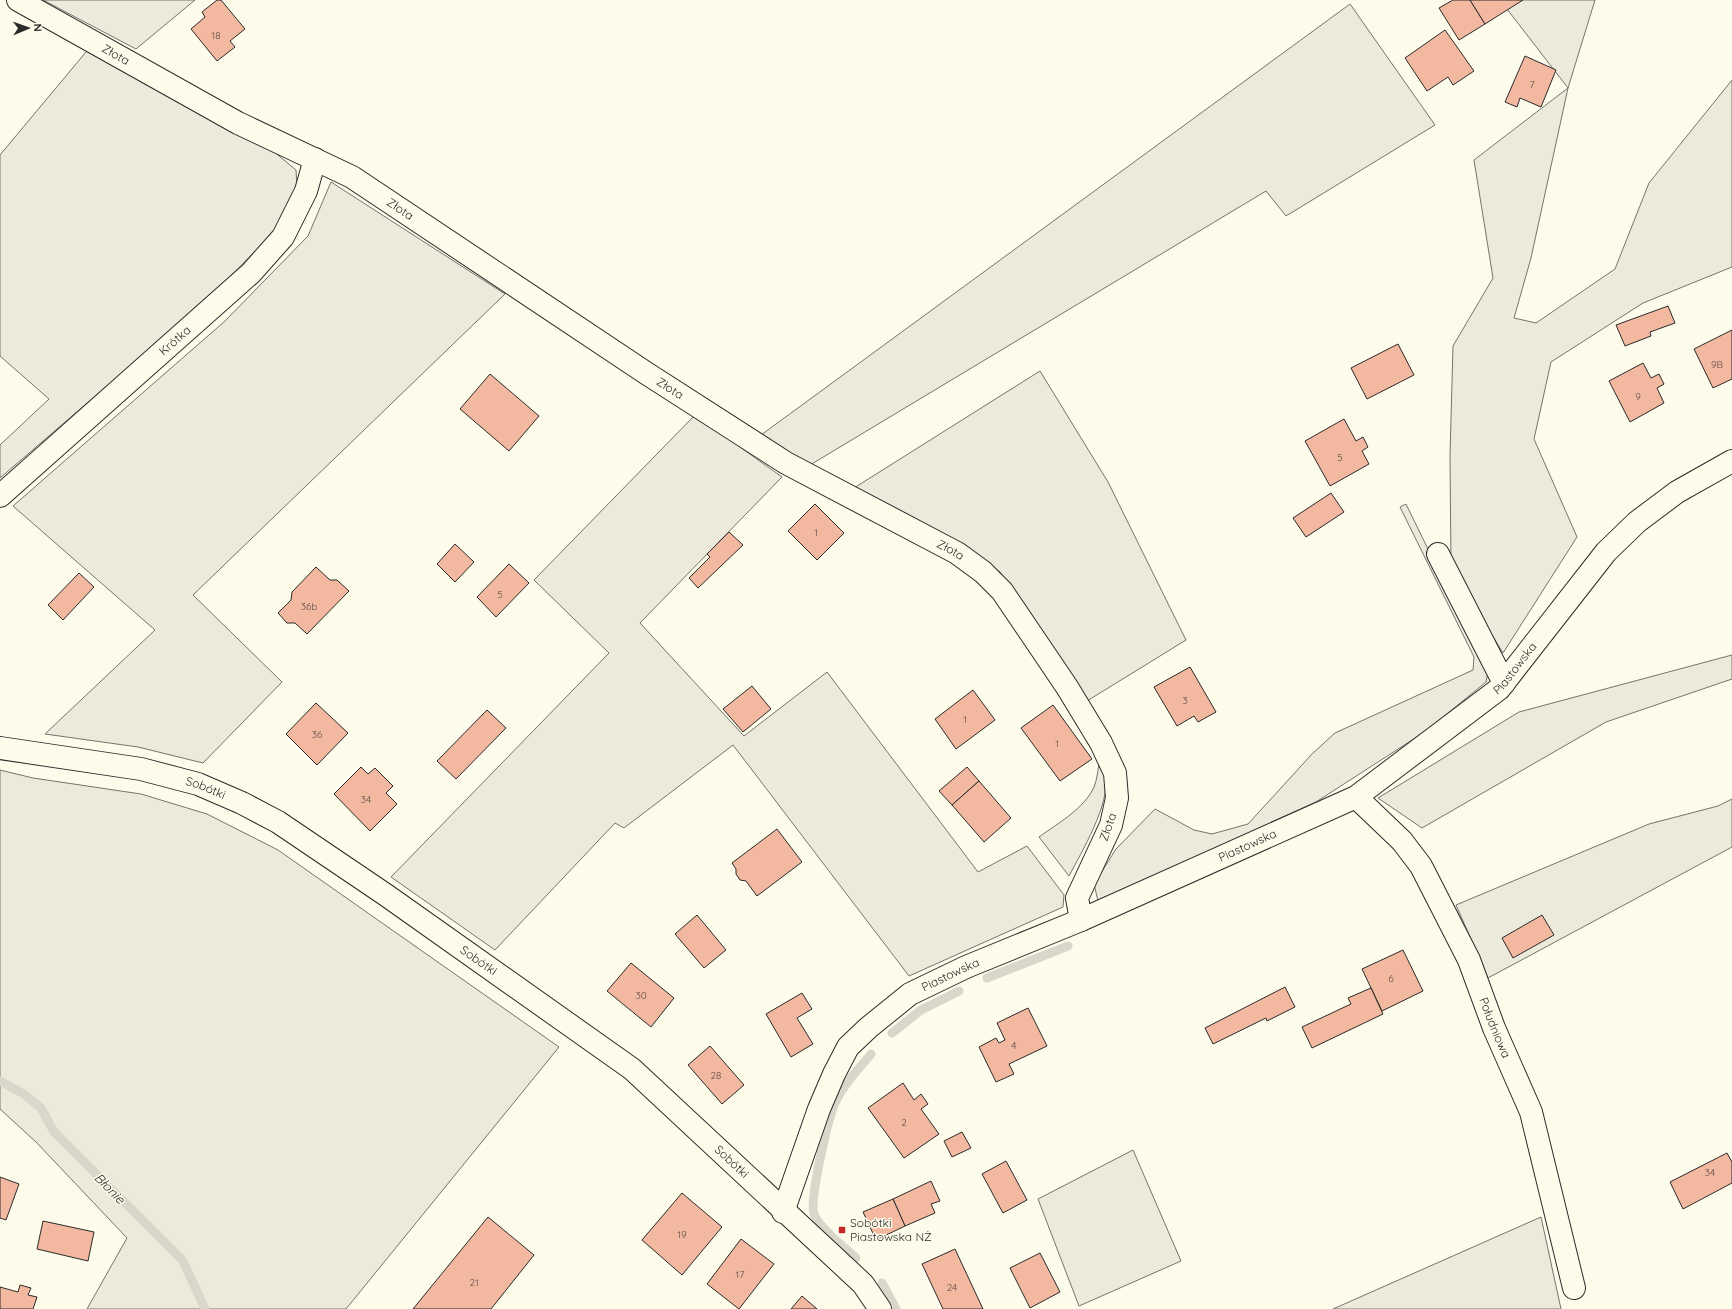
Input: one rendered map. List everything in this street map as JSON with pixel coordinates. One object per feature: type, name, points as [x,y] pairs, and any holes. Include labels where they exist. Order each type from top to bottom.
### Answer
[{"type":"street","name":"Złota","points":[[18,0],[238,123],[352,177],[646,373],[786,463],[957,553],[983,572],[1002,592],[1068,687],[1101,743],[1115,773],[1117,798],[1111,825],[1077,898],[1081,920]]},
{"type":"street","name":"Krótka","points":[[0,496],[251,273],[282,237],[306,192],[315,159]]},
{"type":"street","name":"Piastowska","points":[[783,1212],[819,1109],[834,1074],[848,1047],[868,1028],[910,994],[966,967],[1081,920],[1356,797],[1499,689],[1606,552],[1637,522],[1677,492],[1732,461]]},
{"type":"street","points":[[1438,554],[1504,683]]},
{"type":"street","name":"Sobótki","points":[[0,748],[141,769],[198,784],[242,803],[278,822],[386,895],[632,1069],[783,1212],[863,1284],[880,1309]]},
{"type":"street","name":"Południowa","points":[[1356,797],[1402,841],[1422,866],[1469,960],[1494,1028],[1531,1112],[1574,1288]]},
{"type":"shaded area","points":[[43,0],[195,0],[136,49]]},
{"type":"shaded area","points":[[1500,0],[1595,0],[1568,88]]},
{"type":"shaded area","points":[[1350,4],[1435,125],[1286,216],[1266,191],[810,465],[761,435]]},
{"type":"shaded area","points":[[91,46],[273,151],[296,170],[297,186],[280,226],[208,299],[0,478],[0,445],[49,399],[0,356],[0,155]]},
{"type":"shaded area","points":[[1732,80],[1732,267],[1643,303],[1551,362],[1534,439],[1577,537],[1503,653],[1451,568],[1450,455],[1453,346],[1493,278],[1474,160],[1568,88],[1531,258],[1514,318],[1536,323],[1615,269],[1649,183]]},
{"type":"shaded area","points":[[331,182],[505,294],[193,595],[282,682],[203,763],[138,747],[45,734],[155,630],[13,506],[225,321],[308,236]]},
{"type":"shaded area","points":[[1040,371],[1108,482],[1186,640],[1087,701],[1000,572],[946,537],[854,488]]},
{"type":"shaded area","points":[[695,415],[782,477],[640,623],[744,736],[827,672],[978,872],[1027,846],[1064,895],[1063,907],[909,976],[733,745],[624,828],[615,823],[495,950],[391,877],[609,653],[534,580]]},
{"type":"shaded area","points":[[1406,504],[1488,672],[1486,682],[1426,731],[1316,802],[1098,901],[1094,884],[1116,849],[1155,809],[1194,830],[1212,834],[1248,824],[1312,754],[1335,733],[1473,670],[1474,657],[1400,507]]},
{"type":"shaded area","points":[[1732,655],[1732,679],[1606,722],[1422,828],[1378,798],[1519,712]]},
{"type":"shaded area","points":[[1099,763],[1105,777],[1106,788],[1104,800],[1094,828],[1069,876],[1039,837],[1070,815],[1090,795],[1097,778]]},
{"type":"shaded area","points":[[0,770],[33,778],[141,794],[207,814],[278,850],[559,1047],[346,1309],[87,1309],[127,1238],[36,1142],[0,1109]]},
{"type":"shaded area","points":[[1732,799],[1732,847],[1488,978],[1456,905],[1649,824],[1718,806]]},
{"type":"shaded area","points":[[1133,1150],[1181,1261],[1079,1306],[1038,1199]]},
{"type":"shaded area","points":[[1541,1217],[1561,1309],[1333,1309]]},
{"type":"building","points":[[217,0],[221,0],[245,29],[230,41],[235,47],[217,61],[191,29],[205,17],[202,12]]},
{"type":"building","points":[[1453,0],[1470,0],[1485,24],[1459,40],[1439,8]]},
{"type":"building","points":[[1470,0],[1523,0],[1485,24]]},
{"type":"building","points":[[1445,30],[1474,71],[1453,85],[1448,77],[1427,91],[1405,58]]},
{"type":"building","points":[[1525,56],[1556,70],[1541,107],[1520,98],[1517,107],[1505,102]]},
{"type":"building","points":[[1668,306],[1675,323],[1650,332],[1651,336],[1625,346],[1616,325]]},
{"type":"building","points":[[1732,330],[1732,379],[1713,388],[1694,349]]},
{"type":"building","points":[[1398,344],[1414,375],[1367,399],[1351,368]]},
{"type":"building","points":[[1643,363],[1651,378],[1659,374],[1664,384],[1657,388],[1664,403],[1630,422],[1609,381]]},
{"type":"building","points":[[490,374],[539,416],[509,451],[460,409]]},
{"type":"building","points":[[1344,419],[1356,441],[1363,437],[1368,447],[1362,451],[1369,464],[1330,486],[1305,441]]},
{"type":"building","points":[[1331,493],[1344,512],[1306,537],[1293,518]]},
{"type":"building","points":[[815,504],[844,533],[817,560],[788,531]]},
{"type":"building","points":[[729,532],[743,545],[698,588],[689,578],[710,557],[707,554]]},
{"type":"building","points":[[455,544],[474,562],[455,582],[437,564]]},
{"type":"building","points":[[509,564],[529,583],[496,617],[477,597]]},
{"type":"building","points":[[316,567],[330,580],[337,580],[349,591],[307,634],[295,623],[287,623],[278,613],[291,600],[292,592]]},
{"type":"building","points":[[79,573],[94,587],[63,620],[48,605]]},
{"type":"building","points":[[1190,667],[1216,712],[1198,722],[1194,716],[1177,726],[1154,687]]},
{"type":"building","points":[[752,686],[771,709],[743,732],[723,709]]},
{"type":"building","points":[[973,690],[995,720],[956,749],[935,719]]},
{"type":"building","points":[[316,703],[348,733],[317,765],[286,734]]},
{"type":"building","points":[[1053,705],[1092,759],[1060,781],[1021,728]]},
{"type":"building","points":[[487,710],[506,728],[456,779],[437,761]]},
{"type":"building","points":[[361,767],[368,774],[375,768],[393,786],[386,793],[397,804],[370,831],[334,794]]},
{"type":"building","points":[[967,767],[979,781],[952,805],[939,791]]},
{"type":"building","points":[[979,781],[1011,818],[984,842],[952,805]]},
{"type":"building","points":[[777,829],[802,862],[757,896],[746,881],[740,880],[732,863]]},
{"type":"building","points":[[697,915],[726,950],[704,968],[675,934]]},
{"type":"building","points":[[1542,915],[1554,935],[1513,958],[1502,938]]},
{"type":"building","points":[[1403,950],[1423,991],[1382,1011],[1362,969]]},
{"type":"building","points":[[631,963],[674,998],[651,1027],[607,991]]},
{"type":"building","points":[[1285,987],[1295,1007],[1267,1021],[1266,1018],[1213,1044],[1205,1028]]},
{"type":"building","points":[[1371,988],[1383,1014],[1312,1048],[1302,1027],[1351,1004],[1348,998]]},
{"type":"building","points":[[802,993],[812,1009],[797,1018],[813,1044],[791,1057],[766,1014]]},
{"type":"building","points":[[1028,1008],[1047,1046],[1009,1064],[1014,1074],[996,1082],[979,1047],[996,1038],[999,1043],[1005,1040],[997,1023]]},
{"type":"building","points":[[710,1046],[744,1085],[722,1104],[688,1065]]},
{"type":"building","points":[[903,1083],[914,1100],[921,1094],[928,1104],[921,1109],[939,1134],[904,1158],[868,1108]]},
{"type":"building","points":[[962,1132],[971,1148],[952,1157],[944,1141]]},
{"type":"building","points":[[1727,1153],[1732,1162],[1732,1183],[1683,1209],[1670,1182]]},
{"type":"building","points":[[1006,1161],[1027,1200],[1003,1213],[982,1174]]},
{"type":"building","points":[[0,1177],[19,1184],[6,1220],[0,1218]]},
{"type":"building","points":[[931,1181],[940,1201],[931,1204],[935,1213],[905,1226],[893,1199]]},
{"type":"building","points":[[682,1193],[722,1227],[682,1275],[642,1240]]},
{"type":"building","points":[[893,1199],[905,1226],[876,1240],[863,1212]]},
{"type":"building","points":[[488,1217],[534,1255],[491,1309],[413,1309]]},
{"type":"building","points":[[43,1221],[94,1232],[88,1261],[37,1249]]},
{"type":"building","points":[[741,1239],[774,1264],[739,1309],[707,1284]]},
{"type":"building","points":[[955,1249],[983,1309],[943,1309],[922,1264]]},
{"type":"building","points":[[1040,1253],[1060,1292],[1030,1308],[1010,1268]]},
{"type":"building","points":[[20,1285],[31,1288],[28,1295],[37,1297],[33,1309],[0,1309],[0,1287],[18,1292]]},
{"type":"building","points":[[802,1296],[817,1309],[791,1309]]},
{"type":"waterway","points":[[987,978],[1068,946]]},
{"type":"waterway","points":[[892,1033],[921,1010],[959,991]]},
{"type":"waterway","points":[[856,1258],[821,1225],[814,1214],[813,1206],[820,1159],[835,1103],[846,1084],[871,1054]]},
{"type":"waterway","name":"Błonie","points":[[0,1081],[24,1094],[41,1108],[54,1132],[183,1261],[205,1309]]},
{"type":"waterway","points":[[882,1283],[896,1309]]},
{"type":"place","name":"Sobótki Piastowska NŻ","points":[[842,1230]]}]
